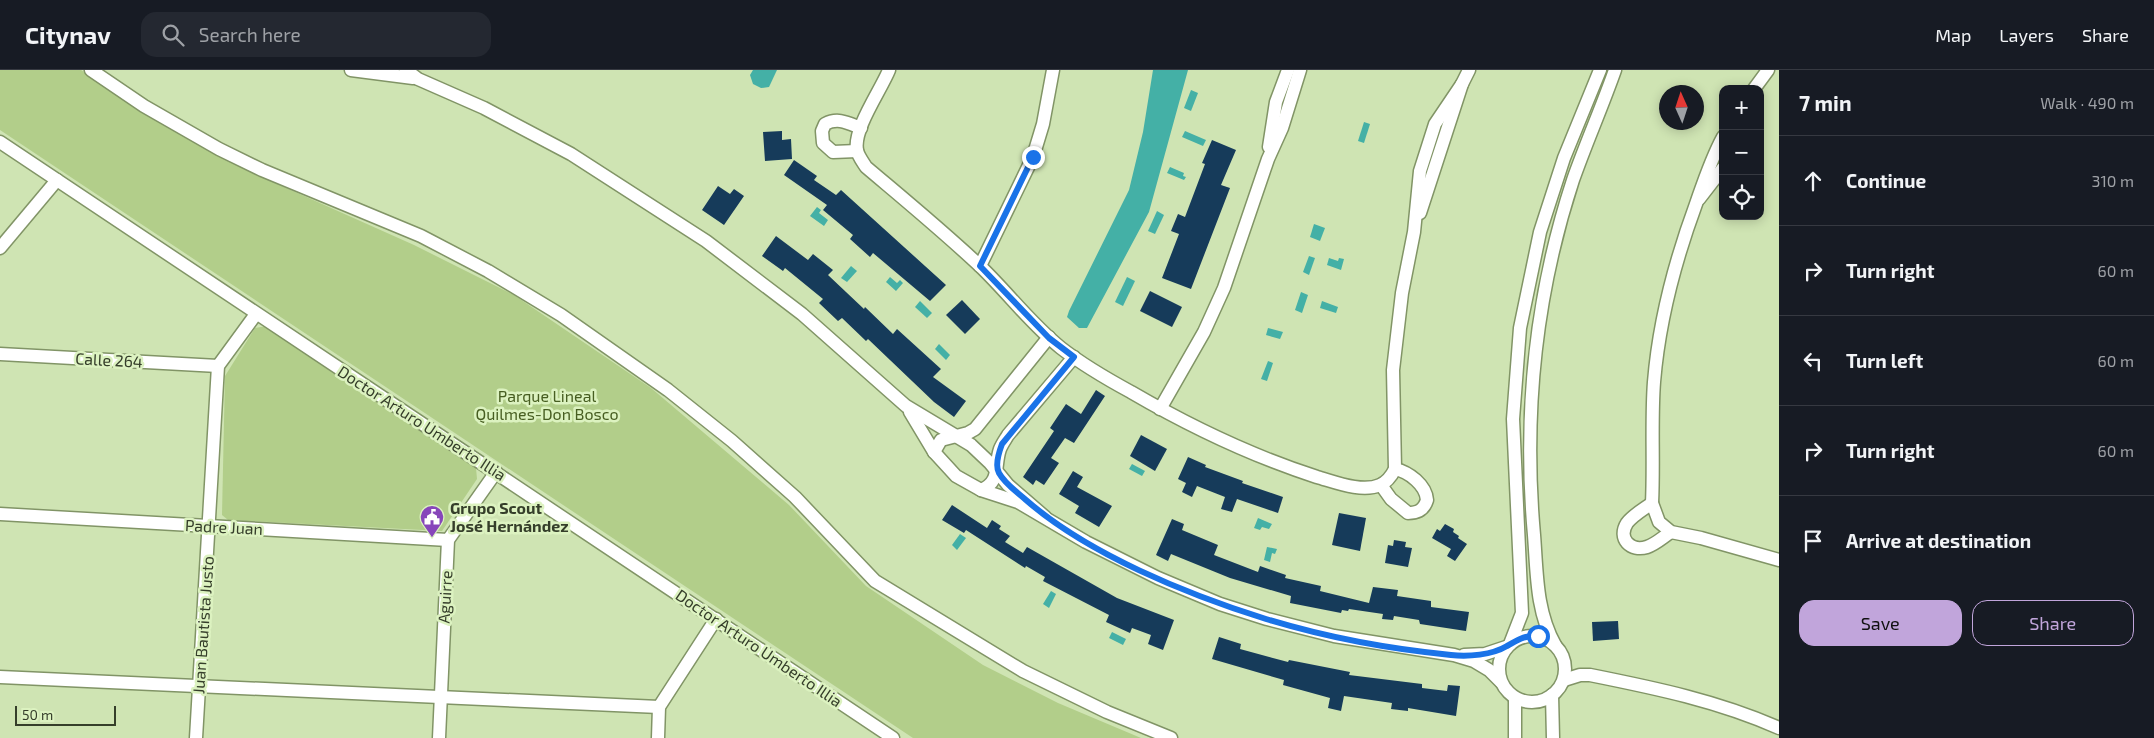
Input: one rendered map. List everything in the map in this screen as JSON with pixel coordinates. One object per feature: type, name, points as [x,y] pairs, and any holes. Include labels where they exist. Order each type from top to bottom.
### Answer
[{"type":"street","points":[[91,70],[144,106],[219,148],[262,170],[421,236],[488,271],[562,315],[668,390],[732,440],[801,503],[875,581],[1023,671],[1107,712],[1171,738]]},
{"type":"street","points":[[406,70],[418,79],[531,132],[571,154],[663,212],[802,314],[906,406],[976,450],[1008,485],[1045,517]]},
{"type":"street","points":[[890,70],[861,128],[857,151],[866,167],[980,266],[1049,338],[1074,357],[1160,409],[1236,447],[1285,467],[1355,487],[1381,485],[1395,469],[1393,370],[1402,292],[1414,232],[1423,157],[1435,124],[1462,84],[1469,70]]},
{"type":"street","points":[[980,266],[1033,157],[1043,124],[1053,70]]},
{"type":"street","points":[[1268,159],[1276,102],[1288,70]]},
{"type":"street","points":[[1160,409],[1214,312],[1268,159],[1282,128],[1300,70]]},
{"type":"street","points":[[1501,682],[1499,664],[1522,613],[1513,419],[1520,328],[1540,232],[1579,121],[1600,70]]},
{"type":"street","points":[[1564,680],[1565,662],[1542,615],[1536,565],[1529,451],[1531,384],[1537,329],[1550,264],[1574,178],[1616,70]]},
{"type":"street","points":[[1757,85],[1768,70]]},
{"type":"street","points":[[1762,85],[1768,70]]},
{"type":"street","points":[[358,71],[418,79]]},
{"type":"street","points":[[857,151],[833,152],[822,143],[822,131],[825,124],[835,121],[842,121],[861,128]]},
{"type":"street","points":[[1579,121],[1594,127]]},
{"type":"street","name":"Doctor Arturo Umberto Illia","points":[[0,142],[893,738]]},
{"type":"street","points":[[1719,146],[1705,176],[1674,270],[1658,349],[1653,412],[1652,503],[1659,522],[1671,532],[1701,538],[1779,560]]},
{"type":"street","points":[[1696,203],[1719,173]]},
{"type":"street","points":[[0,248],[57,180]]},
{"type":"street","points":[[218,366],[256,314]]},
{"type":"street","points":[[934,452],[941,440],[976,429],[1049,338]]},
{"type":"street","name":"Calle 264","points":[[0,354],[218,366]]},
{"type":"street","points":[[980,490],[990,485],[998,472],[998,460],[1002,444],[1074,357]]},
{"type":"street","name":"Juan Bautista Justo","points":[[196,738],[210,527],[218,366]]},
{"type":"street","points":[[906,406],[934,452],[956,476],[980,490],[1010,498],[1086,542],[1131,565],[1220,604],[1267,619],[1334,636],[1454,655],[1484,665],[1515,698],[1534,702],[1552,695],[1564,680],[1580,675],[1590,675],[1666,690],[1711,702],[1779,728]]},
{"type":"street","points":[[1381,485],[1391,499],[1408,513],[1416,513],[1422,509],[1427,500],[1427,494],[1403,470],[1395,469]]},
{"type":"street","points":[[448,540],[496,472]]},
{"type":"street","points":[[1652,503],[1626,524],[1623,536],[1625,541],[1630,547],[1637,549],[1648,547],[1671,532]]},
{"type":"street","name":"Padre Juan","points":[[0,514],[448,540]]},
{"type":"street","name":"Aguirre","points":[[439,738],[448,540]]},
{"type":"street","points":[[658,738],[659,707],[716,619]]},
{"type":"street","points":[[1454,655],[1485,654],[1523,637],[1538,636],[1559,649],[1579,669],[1590,675]]},
{"type":"street","points":[[0,676],[198,687],[659,707]]},
{"type":"street","points":[[1552,695],[1553,738]]},
{"type":"street","points":[[1515,698],[1515,738]]},
{"type":"green space","name":"Parque Lineal Quilmes-Don Bosco","points":[[0,70],[81,70],[132,103],[255,174],[414,245],[514,295],[651,388],[789,505],[866,586],[983,665],[1058,703],[1141,738],[913,738],[0,130]]},
{"type":"green space","points":[[267,326],[476,468],[477,479],[442,531],[228,520],[222,515],[225,376],[255,328]]},
{"type":"water","points":[[753,70],[777,70],[769,87],[761,88],[753,84],[750,75]]},
{"type":"water","points":[[1153,70],[1188,70],[1149,212],[1087,328],[1079,328],[1067,317],[1129,190],[1143,132]]},
{"type":"water","points":[[1191,90],[1198,93],[1191,111],[1184,108]]},
{"type":"water","points":[[1364,122],[1370,124],[1364,143],[1358,141]]},
{"type":"water","points":[[1185,131],[1206,140],[1203,146],[1182,137]]},
{"type":"water","points":[[1170,167],[1184,173],[1183,176],[1186,177],[1184,180],[1167,173]]},
{"type":"water","points":[[817,207],[821,210],[819,213],[828,220],[824,226],[810,216]]},
{"type":"water","points":[[1157,211],[1164,215],[1155,234],[1148,231]]},
{"type":"water","points":[[1314,224],[1325,228],[1320,241],[1310,237]]},
{"type":"water","points":[[1309,256],[1315,258],[1309,275],[1303,272]]},
{"type":"water","points":[[1329,258],[1338,261],[1339,258],[1344,259],[1341,270],[1327,265]]},
{"type":"water","points":[[851,266],[857,271],[847,282],[841,278]]},
{"type":"water","points":[[890,277],[897,283],[900,280],[903,283],[896,291],[886,282]]},
{"type":"water","points":[[1127,277],[1135,281],[1123,306],[1115,302]]},
{"type":"water","points":[[1301,292],[1308,295],[1302,313],[1295,310]]},
{"type":"water","points":[[920,301],[932,313],[927,318],[915,307]]},
{"type":"water","points":[[1322,301],[1338,307],[1336,313],[1320,308]]},
{"type":"water","points":[[1268,328],[1283,332],[1280,339],[1266,335]]},
{"type":"water","points":[[939,344],[950,355],[946,360],[935,349]]},
{"type":"water","points":[[1268,361],[1273,363],[1267,381],[1261,379]]},
{"type":"water","points":[[1132,464],[1145,471],[1142,476],[1129,469]]},
{"type":"water","points":[[1258,518],[1272,524],[1269,529],[1262,527],[1260,530],[1254,528]]},
{"type":"water","points":[[960,534],[966,538],[957,550],[952,545]]},
{"type":"water","points":[[1267,547],[1277,549],[1275,554],[1272,553],[1270,562],[1264,560]]},
{"type":"water","points":[[1051,591],[1056,594],[1049,608],[1043,604]]},
{"type":"water","points":[[1112,632],[1126,639],[1123,645],[1109,638]]},
{"type":"building","points":[[782,131],[782,140],[791,139],[792,159],[765,161],[763,132]]},
{"type":"building","points":[[1212,140],[1236,150],[1221,185],[1230,188],[1191,289],[1162,278],[1179,234],[1171,231],[1178,214],[1185,217],[1205,164],[1202,163]]},
{"type":"building","points":[[794,160],[817,176],[814,180],[836,195],[841,190],[946,285],[930,301],[873,253],[870,257],[850,239],[853,235],[823,210],[827,205],[784,175]]},
{"type":"building","points":[[718,186],[730,194],[734,189],[744,196],[724,225],[702,210]]},
{"type":"building","points":[[776,236],[808,260],[813,254],[833,270],[828,275],[864,309],[865,307],[893,334],[897,329],[941,369],[933,377],[966,401],[954,417],[934,402],[868,339],[866,341],[842,318],[838,321],[819,303],[823,299],[785,268],[783,271],[762,256]]},
{"type":"building","points":[[1150,291],[1182,307],[1172,327],[1140,311]]},
{"type":"building","points":[[962,300],[980,319],[965,334],[946,315]]},
{"type":"building","points":[[1096,390],[1105,396],[1074,443],[1065,438],[1051,458],[1059,463],[1044,485],[1036,480],[1033,485],[1023,477],[1054,431],[1050,428],[1066,404],[1081,414]]},
{"type":"building","points":[[1141,435],[1167,449],[1155,471],[1130,456]]},
{"type":"building","points":[[1188,457],[1206,465],[1205,467],[1243,481],[1242,483],[1283,497],[1278,513],[1237,499],[1232,512],[1221,509],[1225,497],[1197,486],[1192,497],[1182,492],[1186,483],[1178,479]]},
{"type":"building","points":[[1073,471],[1083,477],[1077,487],[1112,506],[1099,527],[1075,513],[1079,506],[1059,494]]},
{"type":"building","points":[[952,505],[987,528],[992,520],[1001,526],[999,529],[1010,536],[1005,542],[1023,553],[1027,547],[1117,598],[1174,620],[1163,650],[1148,644],[1151,635],[1132,628],[1130,633],[1106,622],[1109,615],[1043,581],[1045,577],[1026,566],[1025,568],[966,530],[964,533],[942,520]]},
{"type":"building","points":[[1339,513],[1366,518],[1360,551],[1332,545]]},
{"type":"building","points":[[1172,519],[1184,524],[1182,530],[1218,545],[1214,555],[1258,572],[1260,566],[1286,575],[1285,578],[1321,586],[1320,591],[1369,603],[1373,587],[1398,590],[1397,596],[1431,601],[1431,607],[1469,612],[1466,631],[1420,624],[1419,620],[1394,616],[1393,620],[1382,619],[1383,614],[1349,609],[1348,611],[1342,610],[1341,613],[1290,603],[1291,596],[1230,578],[1171,554],[1168,561],[1156,555]]},
{"type":"building","points":[[1445,524],[1454,529],[1453,532],[1459,536],[1458,538],[1467,544],[1455,561],[1447,556],[1451,549],[1432,538],[1437,529],[1440,531]]},
{"type":"building","points":[[1394,540],[1406,542],[1405,547],[1412,548],[1408,567],[1385,563],[1388,545],[1393,546]]},
{"type":"building","points":[[1618,621],[1619,639],[1593,641],[1592,622]]},
{"type":"building","points":[[1219,637],[1241,644],[1240,649],[1288,662],[1289,660],[1350,672],[1349,675],[1422,684],[1422,688],[1447,691],[1448,685],[1460,686],[1456,716],[1408,708],[1408,711],[1391,709],[1392,703],[1344,696],[1341,711],[1328,708],[1330,698],[1283,685],[1284,680],[1212,659]]},
{"type":"place","name":"Grupo Scout José Hernández","points":[[432,538]]},
{"type":"route","points":[[1033,157],[980,266],[1049,338],[1074,357],[1002,444],[998,460],[998,472],[1008,485],[1045,517],[1086,542],[1188,591],[1220,604],[1267,619],[1334,636],[1454,655],[1485,654],[1506,647],[1518,638],[1538,636]]}]
